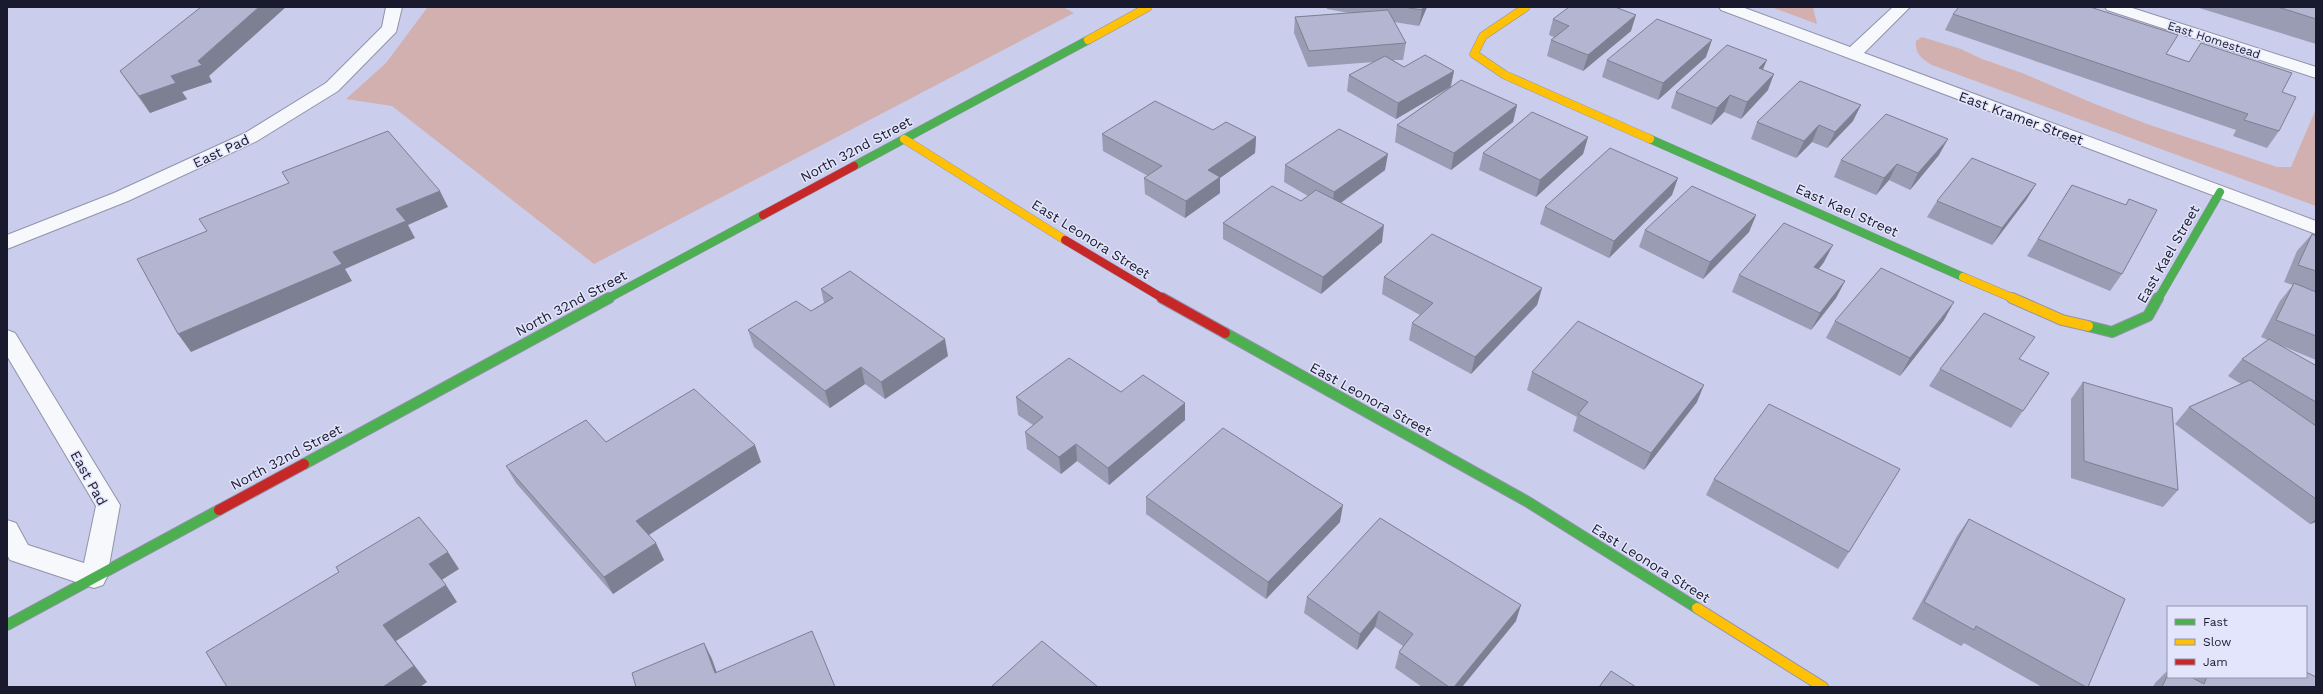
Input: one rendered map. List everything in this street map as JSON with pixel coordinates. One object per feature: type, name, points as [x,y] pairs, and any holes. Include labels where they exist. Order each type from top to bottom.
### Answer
[{"type":"street","name":"East Pad","points":[[7,242],[121,197],[251,137],[332,87],[390,28],[394,7]]},
{"type":"street","name":"North 32nd Street","points":[[7,624],[1148,7]]},
{"type":"street","name":"East Kael Street","points":[[1526,7],[1484,36],[1474,54],[1505,75],[2062,320],[2112,332],[2148,316],[2220,192]]},
{"type":"street","name":"East Kramer Street","points":[[1727,7],[2316,228]]},
{"type":"street","points":[[1852,55],[1902,7]]},
{"type":"street","name":"East Homestead","points":[[2113,7],[2316,73]]},
{"type":"street","name":"East Leonora Street","points":[[904,139],[1129,280],[1528,502],[1823,687]]},
{"type":"street","name":"East Pad","points":[[7,338],[108,505],[94,577]]},
{"type":"street","points":[[7,530],[19,553],[94,577]]},
{"type":"shaded area","points":[[1063,7],[1074,13],[594,264],[392,106],[346,99],[386,63],[427,8]]},
{"type":"shaded area","points":[[1771,7],[1813,7],[1817,24]]},
{"type":"shaded area","points":[[1922,37],[1961,49],[1982,59],[2022,73],[2147,124],[2277,167],[2291,167],[2316,109],[2316,206],[1932,65],[1922,58],[1918,52],[1916,41]]},
{"type":"building","points":[[201,7],[259,7],[198,61],[202,65],[171,76],[176,83],[139,96],[120,71]]},
{"type":"building","points":[[1403,7],[1423,7],[1422,10]]},
{"type":"building","points":[[1569,7],[1615,7],[1636,15],[1588,55],[1551,40],[1569,26],[1553,19]]},
{"type":"building","points":[[1959,7],[2090,7],[2178,35],[2166,54],[2189,62],[2201,43],[2292,73],[2282,92],[2296,97],[2279,131],[2244,120],[2248,114],[1953,14]]},
{"type":"building","points":[[2278,7],[2316,7],[2316,19]]},
{"type":"building","points":[[1388,10],[1406,43],[1309,51],[1295,17]]},
{"type":"building","points":[[1657,19],[1712,40],[1663,83],[1607,60]]},
{"type":"building","points":[[1727,45],[1767,60],[1759,68],[1774,74],[1747,102],[1730,95],[1717,108],[1676,92]]},
{"type":"building","points":[[1425,55],[1454,71],[1398,103],[1349,75],[1385,56],[1404,67]]},
{"type":"building","points":[[1461,80],[1517,105],[1454,153],[1397,125]]},
{"type":"building","points":[[1800,81],[1861,105],[1835,132],[1819,125],[1804,141],[1757,122]]},
{"type":"building","points":[[1155,101],[1213,130],[1226,122],[1256,137],[1208,170],[1220,177],[1186,201],[1144,178],[1162,166],[1102,134]]},
{"type":"building","points":[[1532,112],[1588,137],[1540,180],[1483,153]]},
{"type":"building","points":[[1886,114],[1948,139],[1918,173],[1897,164],[1884,178],[1841,160]]},
{"type":"building","points":[[1339,129],[1388,154],[1334,192],[1285,165]]},
{"type":"building","points":[[388,131],[440,191],[396,209],[406,221],[333,252],[342,264],[178,334],[137,259],[207,231],[199,219],[289,183],[282,172]]},
{"type":"building","points":[[1610,148],[1678,178],[1614,241],[1545,207]]},
{"type":"building","points":[[1972,158],[2036,184],[2002,228],[1937,201]]},
{"type":"building","points":[[2072,185],[2126,205],[2129,199],[2157,210],[2122,274],[2038,239]]},
{"type":"building","points":[[1272,186],[1301,201],[1316,190],[1384,225],[1323,277],[1223,223]]},
{"type":"building","points":[[1692,186],[1756,215],[1710,262],[1645,230]]},
{"type":"building","points":[[1784,223],[1833,245],[1814,267],[1845,281],[1820,313],[1739,275]]},
{"type":"building","points":[[1432,234],[1542,288],[1475,357],[1412,323],[1433,303],[1384,277]]},
{"type":"building","points":[[2312,234],[2316,236],[2316,271],[2298,265]]},
{"type":"building","points":[[1881,268],[1954,302],[1910,358],[1835,321]]},
{"type":"building","points":[[850,271],[945,339],[881,382],[861,367],[825,391],[748,330],[796,301],[811,311],[833,298],[821,289]]},
{"type":"building","points":[[2294,283],[2316,292],[2316,336],[2276,320]]},
{"type":"building","points":[[1984,313],[2035,337],[2019,359],[2049,373],[2023,411],[1940,369]]},
{"type":"building","points":[[1578,321],[1704,385],[1651,453],[1578,414],[1588,402],[1532,372]]},
{"type":"building","points":[[2269,339],[2315,365],[2316,364],[2316,402],[2242,359]]},
{"type":"building","points":[[1069,358],[1121,392],[1143,375],[1185,403],[1108,468],[1076,444],[1059,457],[1025,432],[1043,417],[1016,397]]},
{"type":"building","points":[[2250,380],[2316,426],[2316,499],[2189,407]]},
{"type":"building","points":[[2083,382],[2172,408],[2178,490],[2084,461]]},
{"type":"building","points":[[694,389],[755,445],[636,521],[656,543],[604,577],[506,466],[586,420],[606,442]]},
{"type":"building","points":[[1769,404],[1900,469],[1849,552],[1714,479]]},
{"type":"building","points":[[1223,428],[1343,505],[1268,582],[1146,497]]},
{"type":"building","points":[[419,517],[448,552],[429,564],[446,585],[383,625],[414,666],[383,687],[227,687],[206,652],[339,572],[336,567]]},
{"type":"building","points":[[1380,518],[1521,605],[1454,687],[1449,687],[1399,652],[1413,634],[1379,611],[1360,634],[1307,597]]},
{"type":"building","points":[[1969,519],[2125,599],[2088,687],[1976,626],[1974,630],[1924,602]]},
{"type":"building","points":[[812,631],[835,687],[636,687],[632,673],[704,643],[715,673]]},
{"type":"building","points":[[1042,641],[1098,687],[991,687]]},
{"type":"building","points":[[1611,671],[1636,687],[1599,687]]},
{"type":"building","points":[[2307,672],[2316,677],[2316,687],[2162,687],[2167,676],[2167,678],[2193,678],[2204,684],[2207,678],[2307,678]]},
{"type":"traffic: fast","points":[[854,166],[1088,40]]},
{"type":"traffic: fast","points":[[1650,139],[1963,277]]},
{"type":"traffic: fast","points":[[2088,326],[2112,332],[2148,316],[2220,192]]},
{"type":"traffic: fast","points":[[304,464],[763,215]]},
{"type":"traffic: fast","points":[[1225,333],[1528,502],[1697,608]]},
{"type":"traffic: fast","points":[[7,625],[219,510]]},
{"type":"traffic: slow","points":[[1088,40],[1148,7]]},
{"type":"traffic: slow","points":[[1526,7],[1483,36],[1474,54],[1505,75],[1650,139]]},
{"type":"traffic: slow","points":[[904,139],[1065,240]]},
{"type":"traffic: slow","points":[[1963,277],[2062,320],[2088,326]]},
{"type":"traffic: slow","points":[[1697,608],[1823,687]]},
{"type":"traffic: jam","points":[[763,215],[854,166]]},
{"type":"traffic: jam","points":[[1065,240],[1129,280],[1225,333]]},
{"type":"traffic: jam","points":[[219,510],[304,464]]}]
